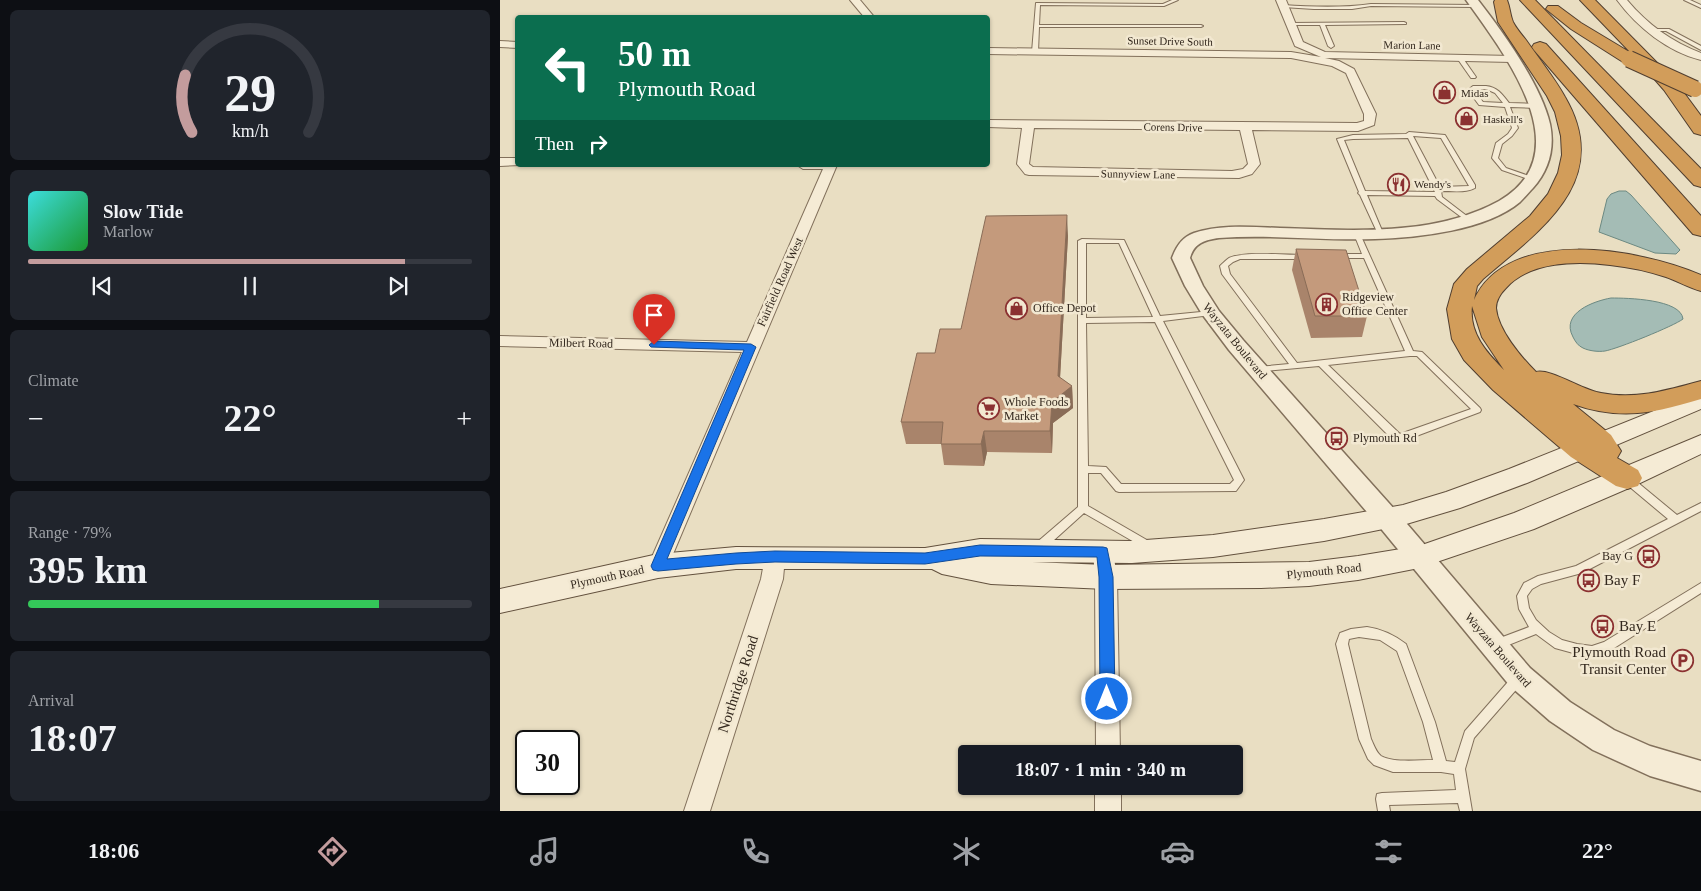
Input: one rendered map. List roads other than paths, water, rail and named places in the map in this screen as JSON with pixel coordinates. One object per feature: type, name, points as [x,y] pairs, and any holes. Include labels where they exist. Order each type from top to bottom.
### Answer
[{"type":"highway","points":[[1527,0],[1701,181]]},
{"type":"highway","points":[[1543,0],[1576,26],[1629,59],[1698,91]]},
{"type":"highway","points":[[1587,0],[1670,86],[1701,129]]},
{"type":"highway","points":[[1500,1],[1701,229]]},
{"type":"highway","points":[[1500,1],[1506,22],[1556,96],[1564,112],[1572,154],[1568,173],[1558,195],[1538,221],[1466,284],[1460,309],[1461,324],[1465,339],[1473,354],[1485,368],[1591,446]]},
{"type":"highway","points":[[1627,478],[1591,446],[1504,353],[1495,339],[1484,307],[1488,294],[1496,282],[1518,267],[1540,261],[1566,258],[1608,258],[1645,264],[1701,284]]},
{"type":"highway","points":[[1504,353],[1548,383],[1572,395],[1605,403],[1636,406],[1701,390]]},
{"type":"main road","name":"Plymouth Road","points":[[925,559],[991,572],[1104,564],[1155,550],[1213,546],[1324,530],[1387,518],[1451,501],[1701,400]]},
{"type":"main road","name":"Plymouth Road","points":[[500,601],[658,566],[736,558],[925,559],[980,550],[1036,550],[1104,564],[1261,576],[1309,574],[1358,568],[1419,557],[1524,521],[1627,478],[1701,444]]},
{"type":"street","points":[[855,0],[868,15]]},
{"type":"street","points":[[1622,0],[1652,30],[1670,43],[1701,57]]},
{"type":"street","points":[[1282,3],[1291,24]]},
{"type":"street","name":"Wayzata Boulevard","points":[[1474,3],[1512,59],[1537,106],[1544,139],[1540,168],[1533,179],[1506,204],[1470,221],[1432,228],[1357,234],[1215,233],[1194,238],[1188,244],[1181,258],[1194,286],[1211,313],[1387,518],[1493,646],[1540,697],[1578,727],[1622,749],[1669,769],[1701,776]]},
{"type":"street","name":"Marion Lane","points":[[1291,24],[1299,44],[1313,52],[1335,56],[1512,59]]},
{"type":"street","points":[[500,44],[515,45]]},
{"type":"street","name":"Sunset Drive South","points":[[990,51],[1291,55],[1335,63],[1350,71],[1370,114],[1370,123],[1358,127]]},
{"type":"street","name":"Corens Drive","points":[[990,124],[1246,128],[1358,127]]},
{"type":"street","name":"Sunnyview Lane","points":[[1028,125],[1023,164],[1029,171],[1222,175],[1239,175],[1252,169],[1254,164],[1246,128]]},
{"type":"street","points":[[500,162],[515,162]]},
{"type":"street","name":"Fairfield Road West","points":[[658,566],[830,167]]},
{"type":"street","name":"Milbert Road","points":[[500,341],[751,347]]},
{"type":"street","name":"Northridge Road","points":[[697,811],[772,580],[775,557]]},
{"type":"street","points":[[1104,564],[1108,745]]},
{"type":"street","points":[[1108,795],[1108,811]]},
{"type":"lane","points":[[1035,52],[1038,2],[1164,5],[1176,0]]},
{"type":"lane","points":[[1686,0],[1701,7]]},
{"type":"lane","points":[[1282,3],[1324,8],[1474,3]]},
{"type":"lane","points":[[1291,24],[1404,23]]},
{"type":"lane","points":[[1322,24],[1331,46]]},
{"type":"lane","points":[[1037,26],[1201,26]]},
{"type":"lane","points":[[1652,30],[1667,30],[1701,48]]},
{"type":"lane","points":[[1460,58],[1473,78]]},
{"type":"lane","points":[[1533,179],[1504,169],[1496,162],[1495,158],[1499,143],[1510,135],[1515,128],[1507,106],[1494,88],[1476,88],[1471,90],[1481,104],[1507,106],[1537,106]]},
{"type":"lane","points":[[1361,192],[1463,190],[1472,188],[1472,185],[1443,136],[1411,134],[1409,136],[1340,139],[1361,192],[1380,233]]},
{"type":"lane","points":[[1409,136],[1443,202],[1470,221]]},
{"type":"lane","points":[[1357,234],[1410,353]]},
{"type":"lane","points":[[1036,550],[1083,508],[1082,241],[1122,241],[1158,319],[1239,480],[1233,488],[1119,488],[1104,469],[1083,470]]},
{"type":"lane","points":[[1327,256],[1366,256]]},
{"type":"lane","points":[[1295,366],[1226,274],[1224,266],[1230,260],[1240,257],[1317,257]]},
{"type":"lane","points":[[1082,321],[1158,319],[1211,313]]},
{"type":"lane","points":[[1258,370],[1410,353],[1419,354],[1477,410],[1398,438],[1321,363]]},
{"type":"lane","points":[[1627,478],[1676,520]]},
{"type":"lane","points":[[1701,507],[1578,570],[1538,580],[1528,586],[1522,596],[1524,608],[1532,623],[1538,628],[1559,644],[1576,650],[1592,651],[1606,646],[1701,587]]},
{"type":"lane","points":[[1083,508],[1155,550]]},
{"type":"lane","points":[[1493,646],[1538,628]]},
{"type":"lane","points":[[1441,766],[1429,722],[1402,648],[1395,641],[1374,633],[1351,633],[1344,636],[1342,644],[1365,739],[1372,755],[1378,761],[1393,766],[1441,766],[1458,769]]},
{"type":"lane","points":[[1466,811],[1458,769],[1469,735],[1520,677]]},
{"type":"lane","points":[[1384,811],[1382,799],[1462,796]]},
{"type":"water","points":[[1626,191],[1631,195],[1680,250],[1676,254],[1655,253],[1599,232],[1607,199],[1611,194]]},
{"type":"water","points":[[1611,298],[1640,299],[1664,304],[1680,312],[1683,319],[1658,332],[1605,351],[1588,350],[1581,347],[1573,337],[1570,329],[1571,321],[1575,315],[1588,305]]},
{"type":"place","name":"Midas","points":[[1445,93]]},
{"type":"place","name":"Haskell's","points":[[1467,119]]},
{"type":"place","name":"Wendy's","points":[[1398,184]]},
{"type":"place","name":"Ridgeview Office Center","points":[[1326,304]]},
{"type":"place","name":"Office Depot","points":[[1017,308]]},
{"type":"place","name":"Whole Foods Market","points":[[988,409]]},
{"type":"place","name":"Plymouth Rd","points":[[1337,438]]},
{"type":"place","name":"Bay G","points":[[1649,556]]},
{"type":"place","name":"Bay F","points":[[1588,580]]},
{"type":"place","name":"Bay E","points":[[1603,626]]},
{"type":"place","name":"Plymouth Road Transit Center","points":[[1682,661]]}]
